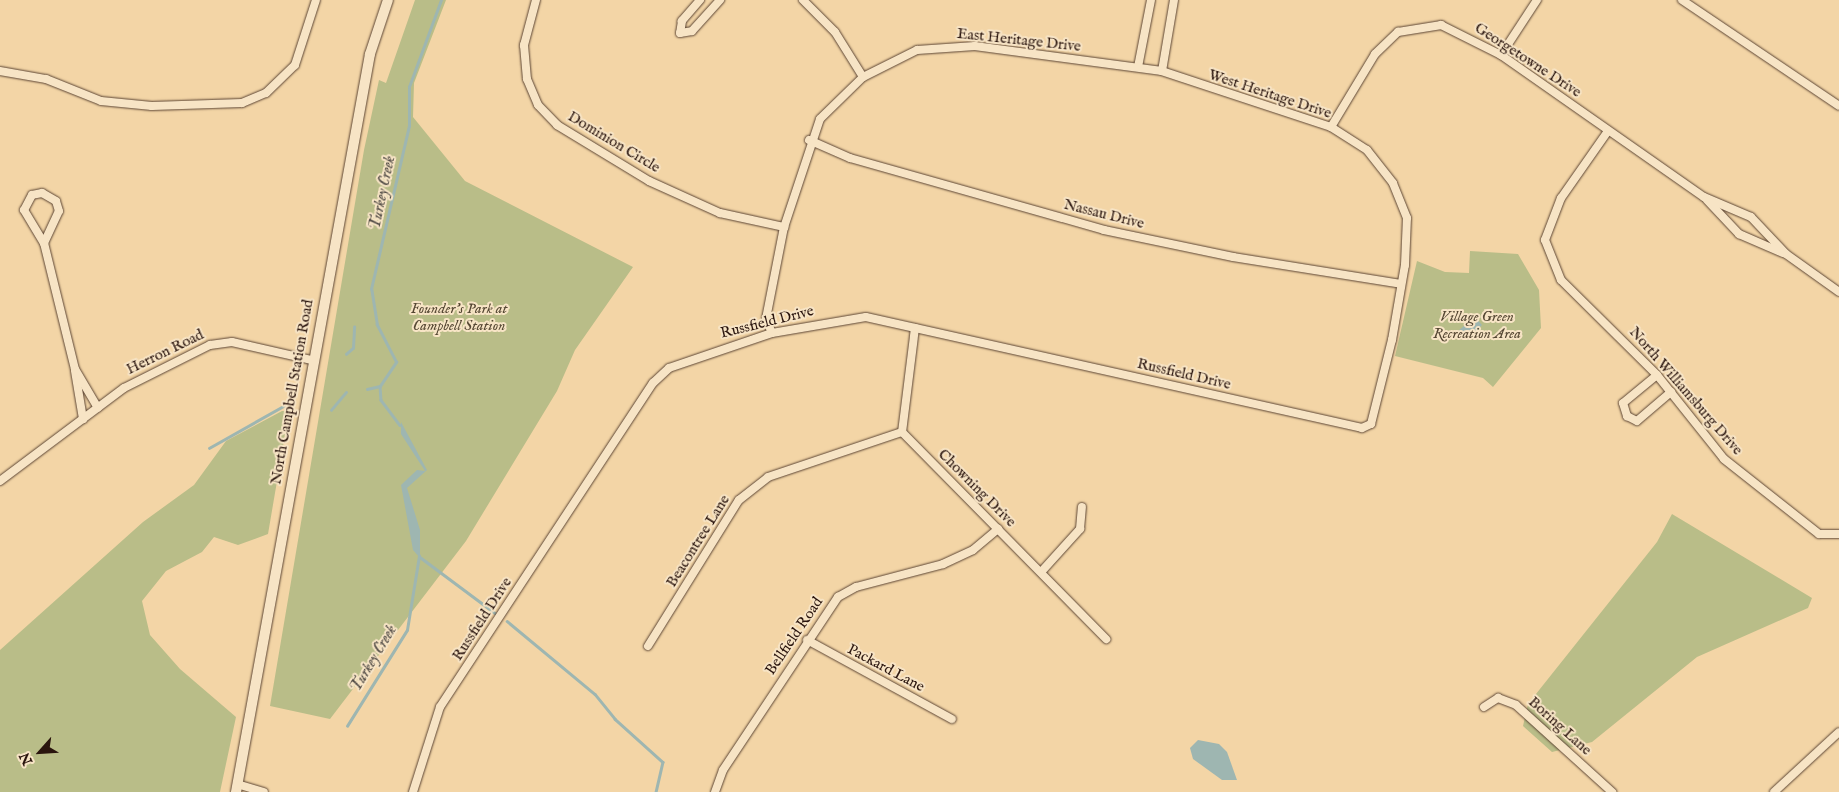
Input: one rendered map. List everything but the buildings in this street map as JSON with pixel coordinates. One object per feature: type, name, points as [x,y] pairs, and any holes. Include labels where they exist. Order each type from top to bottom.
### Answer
[{"type":"main road","name":"North Campbell Station Road","points":[[237,788],[312,360],[370,54],[388,0]]},
{"type":"street","points":[[0,71],[46,79],[101,102],[162,106],[242,103],[266,93],[295,65],[316,0]]},
{"type":"street","name":"Dominion Circle","points":[[536,0],[524,45],[527,79],[538,105],[557,125],[649,181],[720,213],[784,227]]},
{"type":"street","points":[[700,0],[682,21],[680,33],[692,31],[720,0]]},
{"type":"street","points":[[803,0],[835,32],[863,77]]},
{"type":"street","points":[[1138,66],[1151,0]]},
{"type":"street","points":[[1162,71],[1174,0]]},
{"type":"street","points":[[1501,55],[1538,0]]},
{"type":"street","points":[[1682,0],[1839,106]]},
{"type":"street","name":"Georgetowne Drive","points":[[1331,127],[1374,54],[1398,32],[1441,24],[1501,55],[1704,197],[1751,217],[1786,254],[1839,292]]},
{"type":"street","name":"East Heritage Drive","points":[[772,333],[766,319],[784,227],[809,140],[840,94],[863,77],[917,50],[945,46],[1138,66],[1162,71]]},
{"type":"street","name":"West Heritage Drive","points":[[1162,71],[1331,127],[1367,150],[1393,183],[1407,218],[1401,284],[1371,424],[1362,428]]},
{"type":"street","name":"North Williamsburg Drive","points":[[1608,131],[1561,198],[1545,240],[1560,280],[1657,375],[1724,459],[1819,534],[1839,534]]},
{"type":"street","name":"Nassau Drive","points":[[809,140],[850,158],[1104,230],[1233,257],[1401,284]]},
{"type":"street","points":[[44,243],[59,211],[56,201],[42,193],[32,195],[24,210],[44,243],[75,369],[83,419]]},
{"type":"street","name":"Georgetowne Drive","points":[[1704,197],[1739,234],[1786,254]]},
{"type":"street","name":"Russfield Drive","points":[[413,792],[440,707],[653,383],[690,357],[772,333],[866,317],[1362,428]]},
{"type":"street","points":[[902,432],[915,328]]},
{"type":"street","name":"Herron Road","points":[[0,481],[147,374],[221,342],[312,360]]},
{"type":"street","points":[[75,369],[98,408]]},
{"type":"street","points":[[1657,375],[1623,403],[1627,416],[1636,422],[1671,392]]},
{"type":"street","name":"Chowning Drive","points":[[902,432],[1042,571],[1106,639]]},
{"type":"street","name":"Beacontree Lane","points":[[648,646],[739,500],[768,477],[902,432]]},
{"type":"street","points":[[1042,571],[1080,528],[1082,507]]},
{"type":"street","name":"Bellfield Road","points":[[716,792],[723,770],[807,640],[844,594],[943,564],[973,550],[998,529]]},
{"type":"street","name":"Packard Lane","points":[[807,640],[952,719]]},
{"type":"street","name":"Boring Lane","points":[[1484,707],[1498,698],[1516,705],[1612,792]]},
{"type":"street","points":[[1774,792],[1839,732]]},
{"type":"street","points":[[237,788],[264,792]]},
{"type":"green space","name":"Founder's Park at Campbell Station","points":[[415,0],[446,0],[414,83],[413,117],[465,181],[633,267],[575,350],[557,391],[466,541],[330,719],[270,706],[364,150],[379,80],[386,83]]},
{"type":"green space","name":"Village Green Recreation Area","points":[[1470,251],[1518,254],[1539,290],[1541,328],[1493,387],[1483,378],[1395,356],[1417,261],[1445,272],[1469,273]]},
{"type":"green space","points":[[282,411],[289,411],[268,534],[238,545],[214,537],[202,552],[166,571],[142,601],[150,635],[180,669],[236,717],[220,792],[0,792],[0,650],[143,522],[194,485],[226,441]]},
{"type":"green space","points":[[1672,514],[1812,598],[1808,608],[1697,657],[1592,742],[1552,752],[1523,726],[1528,704],[1657,542]]},
{"type":"water","points":[[1475,317],[1482,325],[1478,329],[1480,337],[1465,340],[1458,331]]},
{"type":"water","points":[[401,422],[427,470],[407,488],[420,530],[420,558],[413,550],[401,485],[417,470],[425,471],[401,434]]},
{"type":"water","points":[[1198,740],[1219,744],[1227,752],[1237,780],[1222,780],[1193,759],[1190,748]]},
{"type":"waterway","name":"Turkey Creek","points":[[367,389],[380,386],[396,362],[377,325],[371,289],[409,126],[409,87],[441,0]]},
{"type":"waterway","points":[[346,354],[353,348],[354,327]]},
{"type":"waterway","name":"Turkey Creek","points":[[380,386],[381,400],[400,425]]},
{"type":"waterway","name":"Turkey Creek","points":[[331,410],[346,392]]},
{"type":"waterway","name":"Turkey Creek","points":[[209,448],[287,404]]},
{"type":"waterway","name":"Turkey Creek","points":[[347,726],[407,630],[419,556]]},
{"type":"waterway","points":[[420,557],[495,613]]},
{"type":"waterway","points":[[507,621],[595,694],[615,719],[663,762],[656,792]]}]
